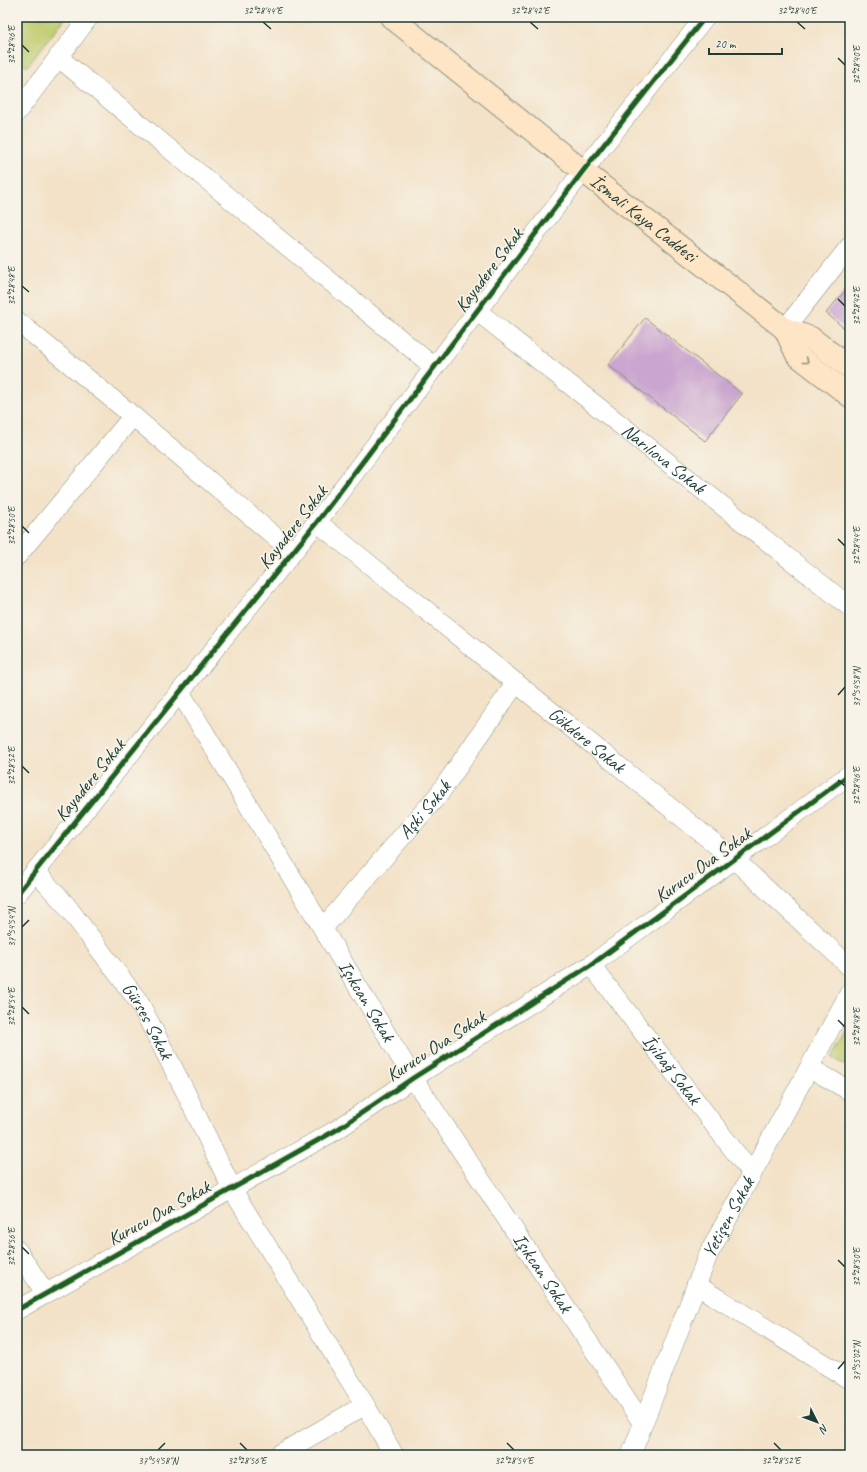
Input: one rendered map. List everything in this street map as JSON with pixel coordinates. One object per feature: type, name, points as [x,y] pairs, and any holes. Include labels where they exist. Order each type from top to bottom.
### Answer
[{"type":"street","points":[[17,112],[23,92],[58,58],[89,17]]},
{"type":"street","name":"İsmali Kaya Caddesi","points":[[391,17],[583,171],[785,329],[811,338],[850,368]]},
{"type":"street","name":"Kayadere Sokak","points":[[17,894],[317,522],[583,171],[705,17]]},
{"type":"street","points":[[58,58],[434,367]]},
{"type":"street","points":[[785,329],[850,246]]},
{"type":"street","name":"Narılıova Sokak","points":[[477,311],[850,607]]},
{"type":"street","points":[[17,321],[133,416],[293,552]]},
{"type":"street","name":"İsmali Kaya Caddesi","points":[[785,329],[798,355],[850,396]]},
{"type":"street","points":[[17,556],[133,416]]},
{"type":"street","name":"Gökdere Sokak","points":[[317,522],[735,860],[850,967]]},
{"type":"street","name":"Aşki Sokak","points":[[323,928],[439,794],[516,683]]},
{"type":"street","name":"Işıkcan Sokak","points":[[180,692],[413,1078],[643,1424]]},
{"type":"street","name":"Kurucu Ova Sokak","points":[[17,1310],[338,1129],[413,1078],[591,965],[850,774]]},
{"type":"street","name":"Gürses Sokak","points":[[35,871],[66,905],[138,1002],[186,1091],[232,1189],[365,1405],[394,1455]]},
{"type":"street","name":"İyibağ Sokak","points":[[591,965],[752,1174]]},
{"type":"street","name":"Yetişen Sokak","points":[[631,1455],[708,1255],[850,992]]},
{"type":"street","points":[[810,1068],[850,1091]]},
{"type":"street","points":[[17,1250],[46,1294]]},
{"type":"street","points":[[696,1285],[850,1380]]},
{"type":"street","points":[[278,1455],[365,1405]]},
{"type":"green space","points":[[17,17],[66,17],[27,67],[17,59]]},
{"type":"green space","points":[[850,1026],[850,1068],[833,1058]]},
{"type":"building","points":[[850,285],[850,333],[826,313]]},
{"type":"building","points":[[645,318],[742,394],[705,441],[608,365]]},
{"type":"cycle path","points":[[17,894],[317,522],[583,171],[705,17]]},
{"type":"cycle path","points":[[17,1310],[338,1129],[413,1078],[591,965],[850,774]]}]
